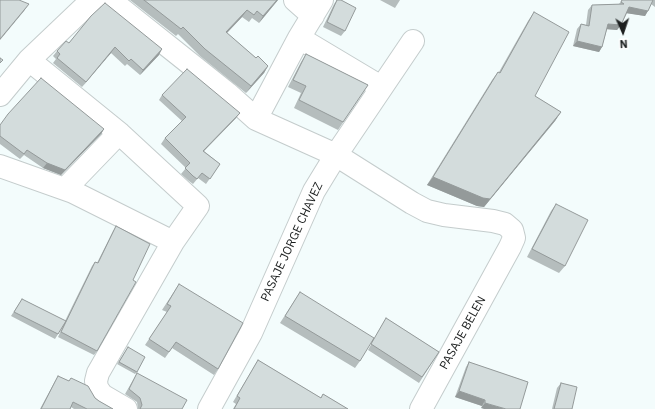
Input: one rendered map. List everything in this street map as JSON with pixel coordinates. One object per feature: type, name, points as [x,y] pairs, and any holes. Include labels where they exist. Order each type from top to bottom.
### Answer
[{"type":"street","points":[[0,95],[29,60],[92,0]]},
{"type":"street","points":[[110,0],[227,94],[256,120],[336,155]]},
{"type":"street","points":[[256,120],[299,38],[317,8],[295,0]]},
{"type":"street","points":[[299,38],[381,87]]},
{"type":"street","name":"PASAJE JORGE CHAVEZ","points":[[208,409],[251,333],[314,191],[336,155],[412,41]]},
{"type":"street","points":[[29,60],[119,133],[198,206],[173,242],[98,373],[96,388],[102,395],[126,409]]},
{"type":"street","points":[[65,189],[119,133]]},
{"type":"street","name":"PASAJE BELEN","points":[[336,155],[427,211],[444,215],[493,221],[505,224],[512,230],[514,238],[505,258],[421,409]]},
{"type":"street","points":[[0,166],[65,189],[173,242]]},
{"type":"building","points":[[0,0],[19,0],[29,4],[0,39]]},
{"type":"building","points":[[144,0],[277,0],[263,16],[257,11],[254,15],[247,10],[226,32],[256,58],[258,56],[268,66],[251,86],[205,49],[183,27],[181,29]]},
{"type":"building","points":[[337,0],[341,0],[356,8],[345,31],[327,22]]},
{"type":"building","points":[[622,0],[653,0],[648,11],[629,7],[621,25],[608,24],[602,47],[577,41],[581,24],[589,26],[592,5],[624,4],[621,2]]},
{"type":"building","points":[[105,3],[162,49],[143,70],[131,59],[129,61],[115,47],[86,82],[57,58],[60,54],[57,51],[66,41],[69,43],[91,16]]},
{"type":"building","points":[[534,12],[569,32],[535,96],[561,112],[490,199],[483,198],[433,177],[498,72],[500,73]]},
{"type":"building","points":[[306,54],[368,85],[343,122],[299,100],[306,86],[293,80]]},
{"type":"building","points":[[187,69],[240,113],[203,151],[220,164],[210,179],[202,173],[197,179],[193,176],[185,168],[190,163],[165,138],[186,117],[162,95]]},
{"type":"building","points":[[41,78],[104,129],[65,170],[47,163],[27,150],[24,154],[0,136],[0,125],[8,114]]},
{"type":"building","points":[[556,204],[588,220],[565,266],[532,249]]},
{"type":"building","points":[[116,226],[150,244],[133,280],[136,282],[97,351],[61,332],[95,262],[98,263]]},
{"type":"building","points":[[179,284],[243,323],[218,369],[176,342],[169,352],[149,339],[171,306],[167,304]]},
{"type":"building","points":[[300,292],[374,338],[360,361],[285,316]]},
{"type":"building","points":[[22,299],[66,321],[58,334],[14,312]]},
{"type":"building","points":[[386,318],[439,352],[422,377],[371,344]]},
{"type":"building","points":[[128,347],[145,357],[137,372],[119,362]]},
{"type":"building","points":[[258,360],[321,398],[323,394],[348,409],[234,409],[240,398],[237,396]]},
{"type":"building","points":[[469,362],[528,382],[520,409],[506,409],[485,403],[485,400],[459,391]]},
{"type":"building","points":[[137,373],[187,400],[182,409],[140,409],[142,405],[140,398],[129,389]]},
{"type":"building","points":[[58,376],[69,381],[71,378],[88,386],[95,398],[113,409],[87,409],[73,402],[70,409],[41,409]]},
{"type":"building","points":[[561,383],[577,387],[572,409],[554,409]]}]
